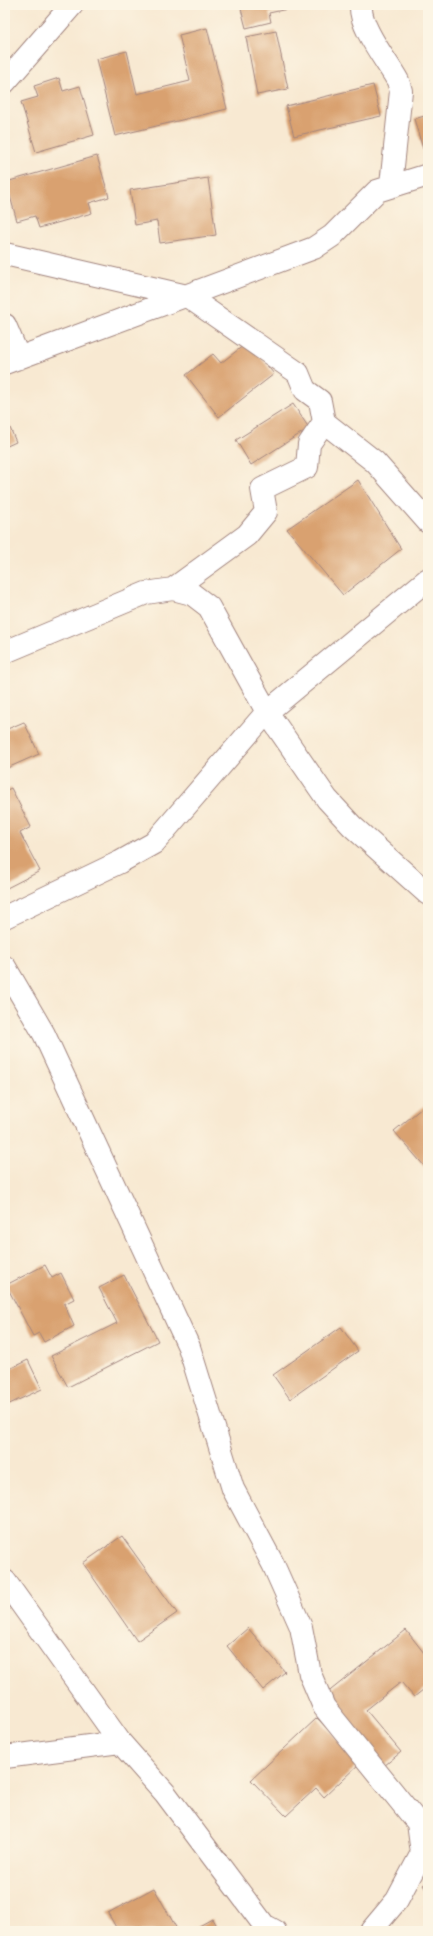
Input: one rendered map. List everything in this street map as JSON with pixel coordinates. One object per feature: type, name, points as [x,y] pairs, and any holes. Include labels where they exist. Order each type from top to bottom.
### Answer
[{"type":"street","points":[[5,82],[72,5]]},
{"type":"street","points":[[361,5],[360,12],[364,24],[398,80],[401,91],[391,185]]},
{"type":"street","points":[[5,325],[12,361],[314,248],[332,236],[377,191],[391,185],[428,175]]},
{"type":"street","points":[[5,254],[187,296],[298,373],[305,390],[320,400],[324,422],[375,462],[428,522]]},
{"type":"street","points":[[173,589],[247,535],[266,512],[262,489],[307,467],[310,444],[324,422]]},
{"type":"street","points":[[5,917],[120,862],[154,843],[267,712],[428,579]]},
{"type":"street","points":[[5,652],[146,593],[173,589],[192,594],[209,607],[267,712],[327,799],[352,826],[428,894]]},
{"type":"street","points":[[5,967],[44,1034],[189,1347],[233,1489],[273,1564],[301,1626],[310,1674],[324,1707],[418,1823],[422,1853],[397,1900],[371,1931]]},
{"type":"street","points":[[5,1581],[120,1742],[165,1793],[264,1925],[275,1931]]},
{"type":"street","points":[[5,1757],[120,1742]]},
{"type":"building","points":[[240,5],[301,6],[269,13],[271,22],[246,28]]},
{"type":"building","points":[[207,28],[227,109],[115,136],[96,59],[127,51],[137,94],[190,81],[179,35]]},
{"type":"building","points":[[276,31],[288,89],[257,95],[246,37]]},
{"type":"building","points":[[59,78],[63,91],[80,86],[94,135],[36,152],[21,102],[38,97],[34,86]]},
{"type":"building","points":[[373,85],[381,116],[294,136],[286,106]]},
{"type":"building","points":[[428,115],[428,148],[423,149],[414,119]]},
{"type":"building","points":[[97,156],[109,197],[89,203],[92,213],[39,228],[35,216],[17,221],[6,182]]},
{"type":"building","points":[[208,178],[216,235],[160,243],[157,221],[135,225],[130,190]]},
{"type":"building","points":[[248,342],[274,374],[219,417],[186,375],[213,354],[221,363]]},
{"type":"building","points":[[293,404],[309,428],[251,465],[236,440]]},
{"type":"building","points":[[5,416],[16,442],[5,447]]},
{"type":"building","points":[[358,480],[401,549],[343,595],[287,529]]},
{"type":"building","points":[[24,722],[39,754],[5,769],[5,730]]},
{"type":"building","points":[[11,788],[31,827],[20,833],[40,871],[5,889],[5,791]]},
{"type":"building","points":[[428,1103],[428,1167],[426,1168],[394,1131]]},
{"type":"building","points":[[45,1265],[52,1278],[61,1273],[74,1299],[64,1304],[74,1326],[44,1342],[39,1333],[33,1336],[6,1285]]},
{"type":"building","points":[[124,1275],[158,1341],[68,1387],[51,1356],[117,1323],[99,1288]]},
{"type":"building","points":[[341,1327],[358,1351],[290,1399],[273,1375]]},
{"type":"building","points":[[28,1360],[42,1389],[5,1406],[5,1371]]},
{"type":"building","points":[[122,1536],[177,1613],[137,1641],[83,1563]]},
{"type":"building","points":[[248,1628],[285,1672],[263,1690],[227,1646]]},
{"type":"building","points":[[406,1630],[428,1658],[428,1686],[414,1697],[401,1682],[366,1710],[401,1752],[384,1766],[326,1694]]},
{"type":"building","points":[[317,1718],[360,1763],[324,1797],[316,1788],[286,1816],[251,1780]]},
{"type":"building","points":[[428,1882],[428,1893],[423,1885]]},
{"type":"building","points":[[154,1888],[178,1931],[118,1931],[108,1913]]},
{"type":"building","points":[[212,1919],[219,1931],[190,1931]]}]
